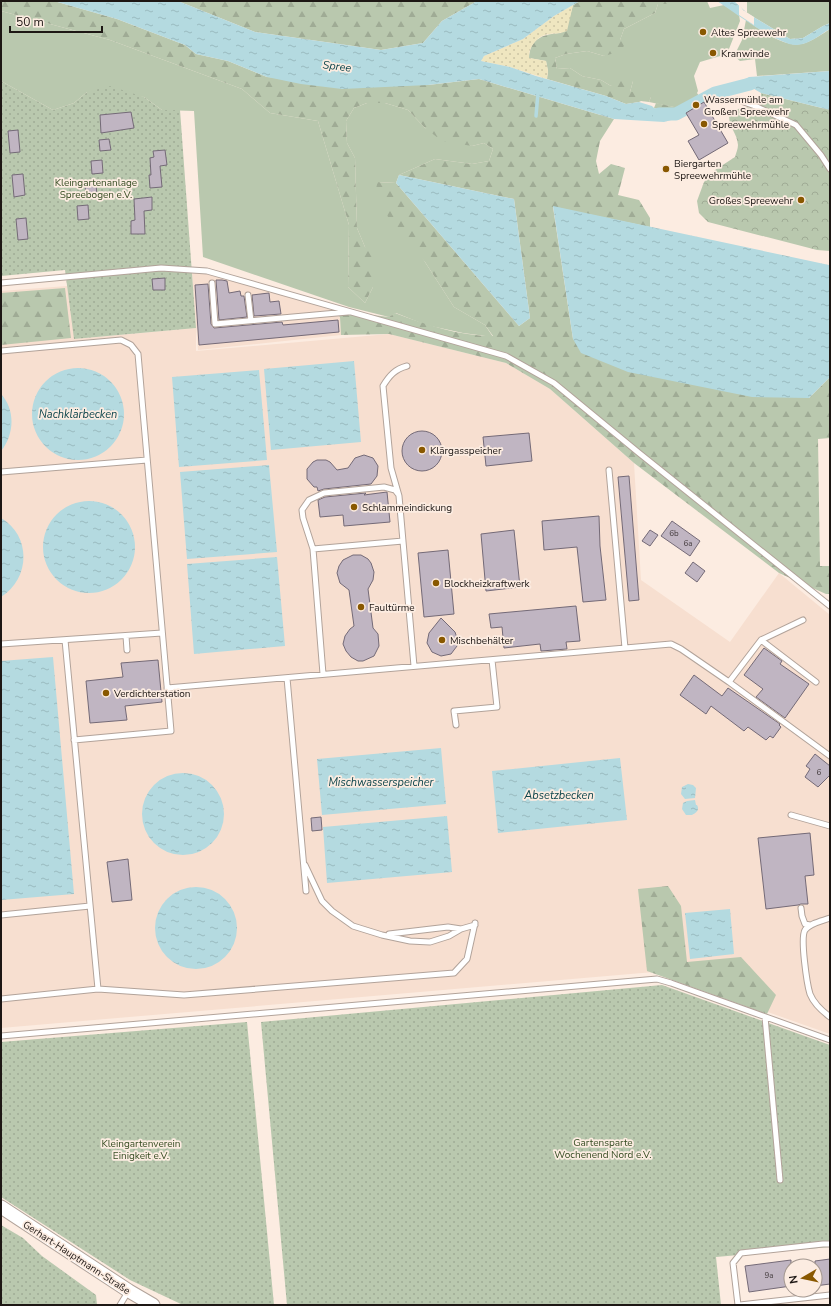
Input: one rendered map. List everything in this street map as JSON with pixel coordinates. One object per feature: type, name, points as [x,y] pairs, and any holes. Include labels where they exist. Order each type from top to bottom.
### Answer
[{"type":"street","name":"Gerhart-Hauptmann-Straße","points":[[1,1207],[129,1291],[153,1305]]},
{"type":"lane","points":[[738,100],[755,106],[796,125],[821,155],[830,169]]},
{"type":"lane","points":[[1,283],[161,268],[207,271],[506,356],[554,383],[830,606]]},
{"type":"lane","points":[[212,283],[215,324],[351,312]]},
{"type":"lane","points":[[248,295],[251,321]]},
{"type":"lane","points":[[1,351],[121,340],[131,345],[138,354],[171,731],[74,740]]},
{"type":"lane","points":[[407,366],[399,368],[388,378],[383,386],[391,468],[399,496],[404,541],[414,666]]},
{"type":"lane","points":[[1,472],[147,460]]},
{"type":"lane","points":[[609,470],[625,648]]},
{"type":"lane","points":[[324,674],[313,549],[303,518],[302,510],[309,500],[324,493],[384,487],[395,490],[399,496]]},
{"type":"lane","points":[[313,549],[404,541]]},
{"type":"lane","points":[[729,682],[761,640],[803,620]]},
{"type":"lane","points":[[1,644],[162,633]]},
{"type":"lane","points":[[126,636],[127,650]]},
{"type":"lane","points":[[65,640],[98,989]]},
{"type":"lane","points":[[761,640],[816,682]]},
{"type":"lane","points":[[167,688],[671,644],[681,649],[729,682],[830,756]]},
{"type":"lane","points":[[456,725],[454,711],[497,707],[492,660]]},
{"type":"lane","points":[[287,678],[306,891]]},
{"type":"lane","points":[[791,815],[830,826]]},
{"type":"lane","points":[[1,999],[98,989],[184,995],[454,972],[467,959],[475,924],[461,929],[449,936],[430,942],[410,941],[382,935],[353,926],[332,911],[322,900],[304,862]]},
{"type":"lane","points":[[1,915],[90,906]]},
{"type":"lane","points":[[801,908],[805,924],[810,925]]},
{"type":"lane","points":[[830,918],[810,925],[805,930],[803,937],[806,978],[810,995],[818,1006],[830,1017]]},
{"type":"lane","points":[[382,935],[448,927],[461,929]]},
{"type":"lane","points":[[1,1036],[657,979],[830,1040]]},
{"type":"lane","points":[[764,1017],[780,1180]]},
{"type":"lane","points":[[830,1244],[742,1254],[734,1263],[739,1305],[830,1295]]},
{"type":"lane","points":[[120,1305],[129,1291]]},
{"type":"shaded area","points":[[192,272],[206,273],[229,279],[332,310],[340,317],[341,335],[198,350]]},
{"type":"shaded area","points":[[67,286],[75,339],[196,328],[196,351],[389,334],[506,363],[550,389],[634,463],[641,580],[730,642],[779,573],[830,615],[830,1034],[654,972],[1,1028],[1,291]]},
{"type":"green space","points":[[1,1],[54,1],[117,19],[185,45],[196,54],[228,61],[267,77],[428,85],[479,79],[614,119],[600,141],[596,161],[599,174],[611,164],[625,168],[618,195],[639,200],[650,218],[650,227],[553,207],[573,339],[809,398],[830,377],[830,438],[818,439],[820,566],[830,566],[830,594],[826,594],[779,573],[634,463],[550,389],[506,363],[389,334],[341,335],[340,317],[332,310],[389,317],[395,313],[431,326],[455,332],[480,336],[493,336],[485,325],[454,307],[425,262],[389,219],[376,192],[377,182],[396,183],[519,326],[530,318],[514,199],[399,175],[435,159],[472,164],[489,161],[493,149],[484,143],[472,146],[442,141],[425,128],[408,110],[385,103],[367,103],[354,108],[346,121],[347,143],[355,158],[357,228],[365,247],[375,257],[373,287],[365,303],[348,287],[349,225],[318,121],[270,113],[242,89],[110,40],[1,11]]},
{"type":"green space","points":[[178,1],[477,1],[442,21],[423,43],[381,50],[255,32]]},
{"type":"green space","points":[[580,1],[668,1],[669,4],[658,4],[655,13],[624,29],[620,40],[626,44],[618,52],[604,56],[587,51],[566,54],[555,58],[557,69],[570,68],[582,76],[601,80],[611,86],[620,79],[633,81],[630,92],[646,91],[651,97],[649,102],[641,101],[626,104],[606,96],[547,79],[548,71],[546,61],[529,58],[532,46],[539,38],[561,33],[570,16],[573,5]]},
{"type":"green space","points":[[668,1],[707,1],[710,8],[724,5],[739,15],[740,21],[727,54],[700,62],[694,76],[698,91],[697,93],[699,96],[679,108],[649,102],[651,97],[630,92],[633,81],[611,86],[601,80],[582,76],[570,68],[557,69],[555,58],[566,54],[587,51],[604,56],[620,40],[624,29],[655,13],[658,4],[668,4]]},
{"type":"green space","points":[[747,1],[830,1],[830,23],[803,38],[790,39],[747,13]]},
{"type":"green space","points":[[1,11],[110,40],[242,89],[270,113],[318,121],[349,225],[348,287],[365,303],[373,287],[365,247],[357,228],[355,158],[347,143],[346,121],[354,108],[367,103],[385,103],[408,110],[425,128],[472,146],[484,143],[493,149],[489,161],[472,164],[435,159],[399,175],[396,183],[378,182],[425,262],[454,307],[485,325],[493,337],[463,333],[426,325],[396,313],[389,317],[349,307],[203,257],[194,111],[162,110],[144,97],[87,92],[74,103],[53,110],[1,81]]},
{"type":"green space","points":[[746,20],[774,38],[790,44],[805,43],[815,39],[830,29],[830,71],[757,76],[755,59],[740,61],[734,56],[742,40]]},
{"type":"green space","name":"Kleingartenanlage Spreebogen e.V.","points":[[1,81],[53,110],[74,103],[87,92],[110,86],[144,97],[162,110],[180,110],[196,328],[74,339],[65,270],[1,276]]},
{"type":"green space","points":[[761,93],[830,110],[830,251],[817,250],[708,222],[699,213],[697,201],[704,182],[715,170],[735,157],[737,151],[738,145],[736,136],[729,120],[730,111],[746,107],[757,110],[760,104]]},
{"type":"green space","points":[[656,103],[679,108],[675,112],[664,111],[654,108]]},
{"type":"green space","points":[[65,288],[71,338],[1,345],[1,293]]},
{"type":"green space","points":[[668,886],[681,906],[687,962],[741,957],[776,995],[767,1014],[647,971],[638,889]]},
{"type":"green space","name":"Gartensparte Wochenend Nord e.V.","points":[[662,985],[830,1045],[830,1247],[716,1257],[721,1305],[287,1305],[261,1022]]},
{"type":"green space","name":"Kleingartenverein Einigkeit e.V.","points":[[247,1022],[274,1305],[183,1305],[130,1280],[1,1197],[1,1042]]},
{"type":"green space","points":[[1,1225],[23,1238],[42,1256],[96,1295],[97,1305],[1,1305]]},
{"type":"sand","points":[[573,5],[567,31],[542,36],[534,43],[530,50],[529,58],[546,61],[548,71],[547,79],[510,67],[481,61],[484,56],[523,39],[554,16]]},
{"type":"water","name":"Spree","points":[[54,1],[178,1],[255,32],[381,50],[423,43],[442,21],[477,1],[580,1],[554,16],[523,39],[484,56],[481,61],[510,67],[606,96],[626,104],[639,102],[664,111],[675,112],[675,119],[664,122],[614,119],[479,79],[428,85],[342,89],[301,84],[267,77],[228,61],[196,54],[185,45],[117,19]]},
{"type":"water","points":[[717,1],[734,1],[747,13],[790,39],[803,38],[830,23],[830,29],[806,43],[797,45],[789,44],[768,34]]},
{"type":"water","points":[[830,71],[830,110],[761,93],[749,86],[735,89],[734,85],[749,77]]},
{"type":"water","points":[[399,175],[514,199],[530,318],[519,326],[396,183]]},
{"type":"water","points":[[553,206],[829,265],[830,377],[809,398],[752,397],[628,372],[581,353],[573,339]]},
{"type":"water","points":[[354,361],[361,442],[271,450],[264,369]]},
{"type":"water","name":"Nachklärbecken","points":[[78,368],[95,372],[110,382],[120,397],[124,414],[120,431],[110,446],[95,456],[78,460],[61,456],[46,446],[36,431],[32,414],[36,397],[46,382],[61,372]]},
{"type":"water","points":[[259,370],[267,460],[179,467],[172,377]]},
{"type":"water","name":"Nachklärbecken","points":[[1,394],[9,407],[12,422],[9,438],[1,451]]},
{"type":"water","points":[[269,465],[277,552],[187,559],[180,472]]},
{"type":"water","points":[[89,501],[106,505],[121,515],[131,530],[135,547],[131,564],[121,579],[106,589],[89,593],[72,589],[57,579],[47,564],[43,547],[47,530],[57,515],[72,505]]},
{"type":"water","points":[[1,518],[11,526],[18,535],[24,558],[18,580],[11,589],[1,597]]},
{"type":"water","points":[[277,557],[285,646],[194,654],[187,564]]},
{"type":"water","points":[[53,657],[74,894],[1,900],[1,661]]},
{"type":"water","name":"Mischwasserspeicher","points":[[441,748],[446,804],[322,815],[317,759]]},
{"type":"water","name":"Absetzbecken","points":[[620,758],[627,820],[498,833],[492,771]]},
{"type":"water","points":[[183,773],[199,776],[212,785],[221,798],[224,814],[221,830],[212,843],[199,852],[183,855],[167,852],[154,843],[145,830],[142,814],[145,798],[154,785],[167,776]]},
{"type":"water","points":[[688,784],[693,785],[696,788],[695,798],[685,799],[681,794],[682,787]]},
{"type":"water","points":[[695,800],[698,807],[697,811],[692,815],[686,815],[682,809],[683,803]]},
{"type":"water","name":"Mischwasserspeicher","points":[[447,816],[452,872],[327,883],[323,827]]},
{"type":"water","points":[[196,887],[212,890],[225,899],[234,912],[237,928],[234,944],[225,957],[212,966],[196,969],[180,966],[167,957],[158,944],[155,928],[158,912],[167,899],[180,890]]},
{"type":"water","points":[[730,909],[734,954],[690,959],[685,913]]},
{"type":"pier","points":[[739,4],[743,10],[754,17],[754,25],[739,15]]},
{"type":"building","name":"Spreewehrmühle","points":[[704,102],[728,143],[699,160],[688,141],[699,135],[686,113]]},
{"type":"building","points":[[131,112],[134,128],[101,133],[100,115]]},
{"type":"building","points":[[18,130],[20,152],[10,153],[8,131]]},
{"type":"building","points":[[109,139],[111,150],[100,151],[99,140]]},
{"type":"building","points":[[165,150],[167,165],[160,166],[162,187],[150,188],[150,158],[154,157],[153,151]]},
{"type":"building","points":[[102,160],[103,173],[92,174],[91,161]]},
{"type":"building","points":[[23,174],[25,195],[14,197],[12,175]]},
{"type":"building","points":[[96,184],[97,196],[86,197],[85,185]]},
{"type":"building","points":[[152,197],[152,210],[144,211],[145,234],[131,234],[131,221],[135,220],[134,199]]},
{"type":"building","points":[[88,205],[89,219],[78,220],[77,206]]},
{"type":"building","points":[[26,218],[28,239],[18,240],[16,219]]},
{"type":"building","points":[[165,278],[165,290],[153,290],[152,279]]},
{"type":"building","points":[[216,280],[227,281],[229,293],[240,291],[241,296],[244,296],[247,317],[219,320]]},
{"type":"building","points":[[208,284],[211,324],[214,328],[282,322],[283,325],[338,320],[339,332],[199,345],[195,285]]},
{"type":"building","points":[[269,293],[270,302],[279,301],[281,314],[254,316],[252,295]]},
{"type":"building","name":"Klärgasspeicher","points":[[422,431],[433,434],[439,440],[442,451],[439,462],[433,468],[422,471],[411,468],[405,462],[402,451],[405,440],[411,434]]},
{"type":"building","points":[[529,433],[532,461],[486,466],[483,437]]},
{"type":"building","points":[[364,455],[373,458],[378,466],[377,476],[371,484],[318,491],[317,487],[314,487],[307,479],[307,469],[317,460],[326,460],[330,462],[337,470],[348,468],[355,458]]},
{"type":"building","points":[[629,476],[639,600],[629,601],[618,477]]},
{"type":"building","name":"Schlammeindickung","points":[[387,492],[390,522],[344,526],[343,515],[320,517],[318,500],[325,497]]},
{"type":"building","points":[[599,516],[600,546],[606,600],[583,602],[577,547],[544,550],[542,521]]},
{"type":"building","points":[[672,521],[700,541],[690,556],[661,536]]},
{"type":"building","points":[[514,530],[520,587],[486,591],[481,534]]},
{"type":"building","points":[[650,530],[658,535],[650,546],[642,541]]},
{"type":"building","name":"Blockheizkraftwerk","points":[[448,550],[454,614],[424,617],[418,553]]},
{"type":"building","name":"Faultürme","points":[[353,555],[361,555],[368,559],[374,572],[373,580],[368,589],[373,628],[378,634],[379,646],[374,656],[363,661],[358,661],[351,657],[343,644],[345,636],[354,626],[349,590],[340,583],[337,573],[343,560]]},
{"type":"building","points":[[693,562],[705,571],[697,582],[685,573]]},
{"type":"building","points":[[576,606],[580,641],[566,642],[567,649],[541,651],[540,644],[504,648],[502,627],[491,628],[489,614]]},
{"type":"building","name":"Mischbehälter","points":[[441,618],[455,632],[458,641],[457,646],[451,654],[441,656],[432,652],[427,643],[429,633]]},
{"type":"building","points":[[764,648],[782,661],[780,664],[809,684],[785,718],[756,697],[763,689],[744,675]]},
{"type":"building","points":[[158,660],[162,702],[125,706],[127,720],[90,723],[86,681],[123,677],[121,663]]},
{"type":"building","points":[[694,675],[722,696],[728,688],[780,724],[779,725],[781,727],[773,738],[770,736],[766,740],[748,727],[744,731],[711,706],[706,714],[680,695]]},
{"type":"building","points":[[815,754],[830,766],[830,775],[818,787],[805,777],[810,769],[806,766]]},
{"type":"building","points":[[321,817],[322,830],[312,831],[311,818]]},
{"type":"building","points":[[810,833],[814,875],[805,876],[808,904],[766,909],[758,838]]},
{"type":"building","points":[[128,859],[132,900],[112,902],[107,862]]},
{"type":"building","points":[[830,1259],[830,1284],[823,1285],[823,1260]]},
{"type":"building","points":[[783,1261],[783,1287],[749,1292],[745,1266]]},
{"type":"waterway","points":[[659,114],[676,114],[715,93],[750,84]]},
{"type":"waterway","points":[[536,116],[538,93]]},
{"type":"place","name":"Altes Spreewehr","points":[[703,32]]},
{"type":"place","name":"Kranwinde","points":[[713,53]]},
{"type":"place","name":"Wassermühle am Großen Spreewehr","points":[[696,105]]},
{"type":"place","name":"Spreewehrmühle","points":[[704,124]]},
{"type":"place","name":"Biergarten Spreewehrmühle","points":[[666,169]]},
{"type":"place","name":"Großes Spreewehr","points":[[801,200]]},
{"type":"place","name":"Klärgasspeicher","points":[[422,450]]},
{"type":"place","name":"Schlammeindickung","points":[[354,507]]},
{"type":"place","name":"Blockheizkraftwerk","points":[[436,583]]},
{"type":"place","name":"Faultürme","points":[[361,607]]},
{"type":"place","name":"Mischbehälter","points":[[442,640]]},
{"type":"place","name":"Verdichterstation","points":[[106,693]]}]
